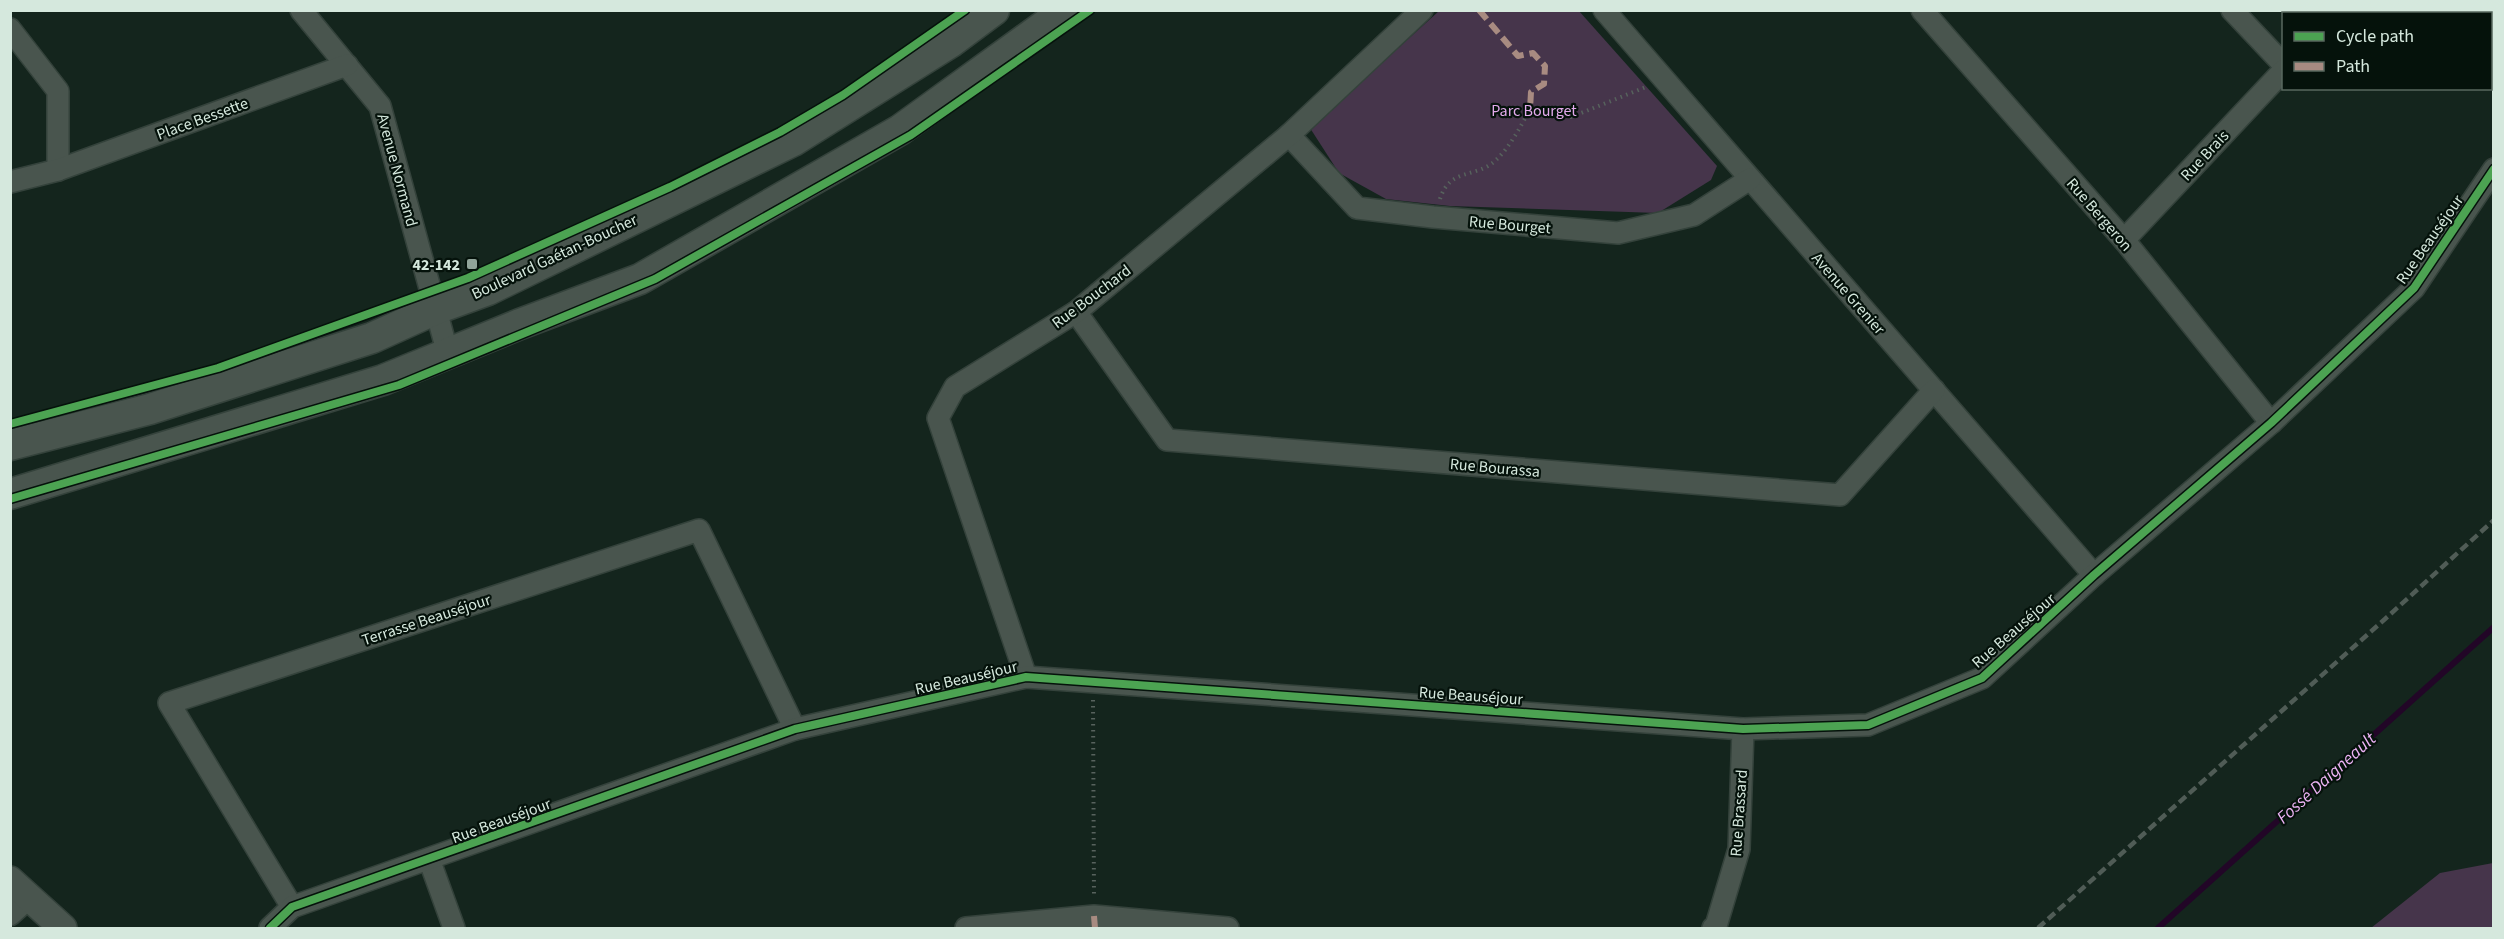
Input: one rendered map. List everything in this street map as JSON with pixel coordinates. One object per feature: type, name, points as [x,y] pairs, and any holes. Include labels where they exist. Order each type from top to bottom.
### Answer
[{"type":"main road","name":"Boulevard Gaétan-Boucher","points":[[10,445],[161,406],[372,338],[436,309],[488,290],[794,141],[951,42],[994,10]]},
{"type":"main road","points":[[10,494],[372,384],[520,324],[640,279],[900,130],[1066,10]]},
{"type":"street","name":"Avenue Normand","points":[[301,10],[380,106],[448,354]]},
{"type":"street","name":"Rue Bouchard","points":[[1026,677],[938,418],[955,387],[1076,312],[1289,135],[1422,10]]},
{"type":"street","name":"Avenue Grenier","points":[[1604,10],[2094,575]]},
{"type":"street","name":"Rue Bergeron","points":[[1922,10],[2124,240],[2271,423]]},
{"type":"street","points":[[2232,10],[2282,64]]},
{"type":"street","points":[[10,29],[58,92],[58,170]]},
{"type":"street","name":"Place Bessette","points":[[10,182],[58,170],[347,65]]},
{"type":"street","name":"Rue Brais","points":[[2124,240],[2282,71]]},
{"type":"street","name":"Rue Bourget","points":[[1289,135],[1357,208],[1433,217],[1618,233],[1694,215],[1750,179]]},
{"type":"street","name":"Rue Beauséjour","points":[[270,928],[292,907],[795,729],[1026,677],[1743,729],[1868,725],[1982,678],[2094,575],[2271,423],[2414,288],[2493,169]]},
{"type":"street","name":"Rue Bourassa","points":[[1076,312],[1167,440],[1840,495],[1934,390]]},
{"type":"street","name":"Terrasse Beauséjour","points":[[292,907],[169,703],[699,530],[795,729]]},
{"type":"street","name":"Rue Brassard","points":[[1713,928],[1716,926],[1739,849],[1743,729]]},
{"type":"street","points":[[429,859],[454,928]]},
{"type":"street","points":[[17,897],[63,928]]},
{"type":"street","points":[[966,928],[1094,916],[1228,928]]},
{"type":"path","points":[[1433,217],[1444,187],[1457,176],[1495,162],[1508,146],[1530,109],[1571,117],[1664,80]]},
{"type":"path","points":[[1093,682],[1094,916]]},
{"type":"green space","name":"Parc Bourget","points":[[1439,11],[1579,11],[1717,166],[1711,180],[1658,213],[1450,206],[1386,199],[1339,173],[1310,128]]},
{"type":"green space","points":[[2493,863],[2493,928],[2371,928],[2440,873]]},
{"type":"waterway","name":"Fossé Daigneault","points":[[2158,928],[2494,627]]},
{"type":"railway","points":[[2038,928],[2494,520]]},
{"type":"marked path","points":[[1479,10],[1518,56],[1533,53],[1545,66],[1544,84],[1531,92],[1530,109]]},
{"type":"marked path","points":[[1094,916],[1095,928]]},
{"type":"cycle path","points":[[10,424],[218,368],[468,278],[670,187],[780,132],[843,95],[965,10]]},
{"type":"cycle path","points":[[10,499],[399,385],[655,279],[911,135],[1090,10]]},
{"type":"cycle path","points":[[270,928],[292,907],[795,729],[1026,677],[1743,729],[1868,725],[1982,678],[2094,575],[2271,423],[2414,288],[2494,169]]},
{"type":"place","name":"42-142","points":[[472,264]]}]
